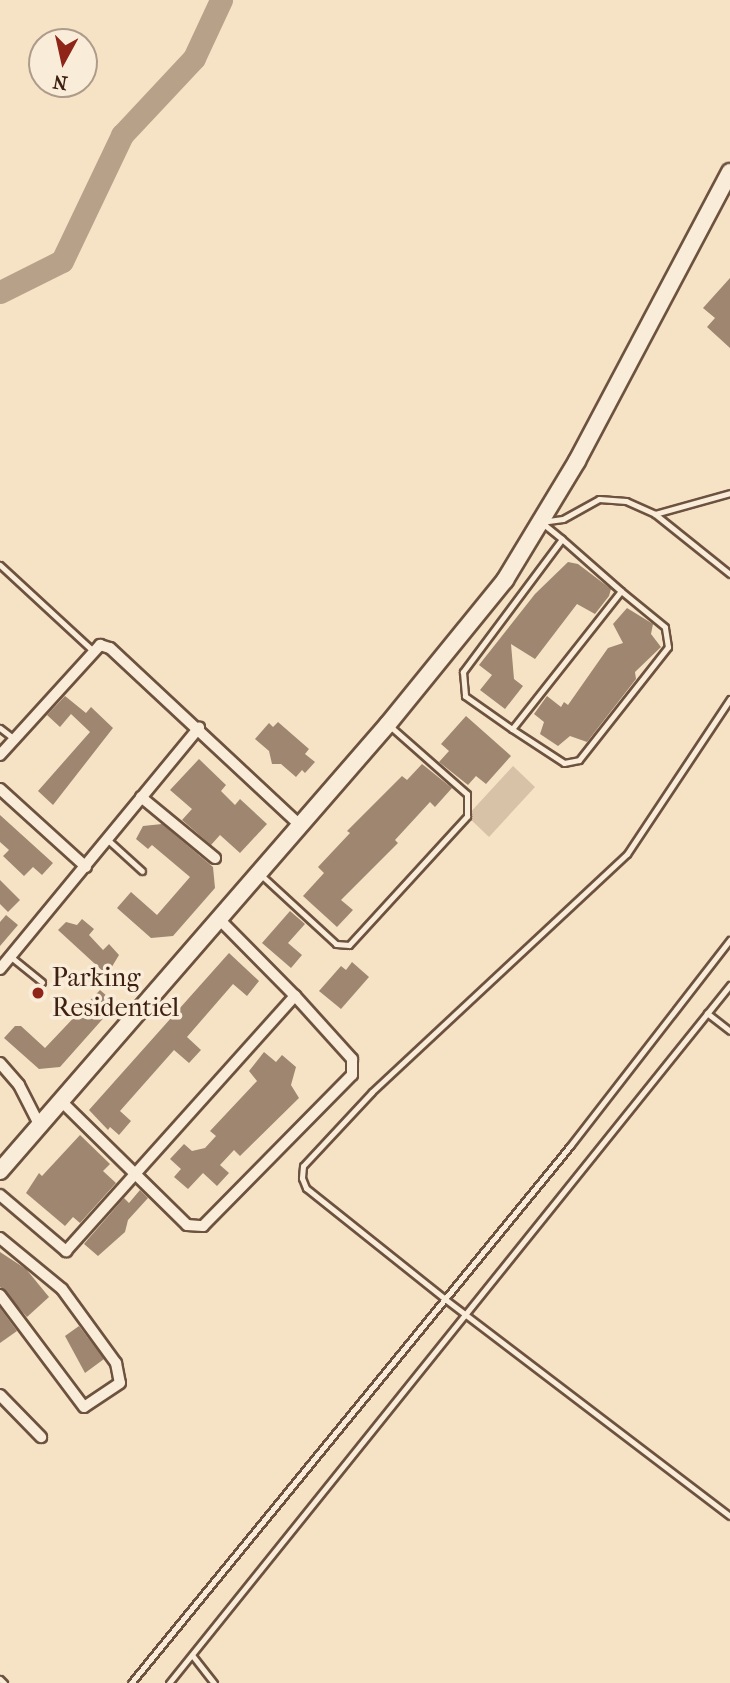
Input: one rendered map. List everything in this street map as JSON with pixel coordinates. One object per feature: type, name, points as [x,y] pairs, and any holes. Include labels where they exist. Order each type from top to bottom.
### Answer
[{"type":"main road","points":[[0,1171],[388,724],[505,580],[541,522],[728,180]]},
{"type":"street","points":[[0,755],[92,649],[100,645],[110,648],[199,728],[300,825]]},
{"type":"street","points":[[0,969],[199,728]]},
{"type":"street","points":[[0,789],[86,867]]},
{"type":"street","points":[[141,797],[215,858]]},
{"type":"street","points":[[61,1101],[137,1172],[187,1225],[203,1226],[352,1075],[352,1059],[218,918]]},
{"type":"street","points":[[0,1195],[66,1251],[295,996]]},
{"type":"street","points":[[0,1063],[19,1085],[39,1124]]},
{"type":"street","points":[[0,1238],[62,1289],[116,1363],[120,1383],[84,1406],[0,1295]]},
{"type":"street","points":[[0,1395],[41,1437]]},
{"type":"lane","points":[[655,514],[730,493]]},
{"type":"lane","points":[[541,522],[563,519],[599,499],[626,501],[655,514],[730,574]]},
{"type":"lane","points":[[541,522],[562,539],[621,591],[666,627],[668,647],[579,760],[564,763],[465,696],[463,672],[562,539]]},
{"type":"lane","points":[[0,565],[92,649]]},
{"type":"lane","points":[[512,729],[621,591]]},
{"type":"lane","points":[[730,699],[627,854],[372,1092],[303,1167],[306,1188],[730,1516]]},
{"type":"lane","points":[[258,872],[336,944],[349,945],[467,816],[467,794],[388,724]]},
{"type":"lane","points":[[0,728],[14,739]]},
{"type":"lane","points":[[108,840],[142,871]]},
{"type":"lane","points":[[131,1683],[445,1298],[730,940]]},
{"type":"lane","points":[[11,957],[42,982]]},
{"type":"lane","points":[[169,1683],[464,1312],[730,985]]},
{"type":"lane","points":[[707,1013],[730,1031]]},
{"type":"lane","points":[[192,1655],[214,1683]]},
{"type":"shaded area","points":[[513,766],[535,787],[489,837],[467,816]]},
{"type":"building","points":[[730,278],[730,348],[707,327],[715,318],[703,308]]},
{"type":"building","points":[[568,562],[578,564],[611,589],[609,596],[595,614],[577,604],[535,659],[511,644],[514,679],[523,686],[505,709],[480,690],[492,675],[479,665],[535,594]]},
{"type":"building","points":[[627,608],[653,624],[651,634],[661,647],[635,672],[636,679],[587,742],[570,736],[558,746],[540,734],[544,722],[534,714],[547,696],[561,707],[564,702],[568,705],[608,648],[623,643],[613,624]]},
{"type":"building","points":[[65,696],[86,713],[91,707],[113,728],[53,805],[38,791],[90,732],[71,714],[60,727],[47,715]]},
{"type":"building","points":[[466,716],[511,756],[486,784],[476,776],[468,785],[439,762],[449,751],[441,744]]},
{"type":"building","points":[[278,722],[309,749],[305,754],[315,762],[305,773],[302,770],[296,777],[281,764],[272,764],[269,751],[255,739],[269,723],[273,727]]},
{"type":"building","points":[[199,759],[226,785],[221,791],[235,805],[240,799],[267,824],[240,853],[220,835],[211,845],[182,820],[192,809],[170,790]]},
{"type":"building","points":[[422,764],[452,788],[435,807],[430,802],[395,840],[398,843],[341,900],[353,910],[337,927],[303,896],[324,873],[318,867],[350,833],[347,831],[402,776],[407,780]]},
{"type":"building","points":[[0,815],[53,863],[42,875],[33,867],[24,876],[3,856],[9,850],[0,842]]},
{"type":"building","points":[[162,824],[213,867],[215,888],[173,936],[151,938],[117,908],[131,892],[157,915],[190,877],[152,845],[148,849],[136,839],[143,826]]},
{"type":"building","points":[[0,880],[20,900],[8,912],[0,904]]},
{"type":"building","points":[[290,911],[305,924],[288,943],[302,955],[291,968],[262,943]]},
{"type":"building","points":[[6,915],[18,925],[0,946],[0,922]]},
{"type":"building","points":[[82,919],[94,929],[89,935],[103,950],[109,944],[119,955],[107,975],[58,930],[66,922],[77,925]]},
{"type":"building","points":[[229,953],[259,981],[247,996],[233,984],[187,1037],[201,1050],[189,1063],[174,1050],[120,1111],[131,1121],[119,1135],[110,1127],[108,1130],[89,1110]]},
{"type":"building","points":[[352,962],[369,977],[341,1009],[319,991],[341,966],[346,970]]},
{"type":"building","points":[[100,990],[116,1004],[60,1067],[39,1069],[4,1038],[15,1026],[21,1026],[45,1048]]},
{"type":"building","points":[[264,1052],[276,1062],[282,1055],[296,1067],[291,1085],[299,1098],[240,1156],[234,1150],[220,1165],[229,1173],[217,1186],[203,1173],[188,1189],[174,1177],[181,1169],[170,1159],[184,1144],[192,1151],[205,1148],[216,1136],[210,1131],[257,1081],[249,1071]]},
{"type":"building","points":[[80,1135],[110,1164],[103,1171],[116,1183],[80,1223],[73,1217],[65,1226],[26,1193],[39,1173],[42,1176]]},
{"type":"building","points":[[140,1190],[148,1198],[128,1220],[125,1232],[98,1256],[84,1244],[124,1198],[129,1203]]},
{"type":"building","points":[[0,1252],[26,1269],[49,1297],[27,1317],[0,1287]]},
{"type":"building","points":[[0,1308],[17,1331],[0,1343]]},
{"type":"building","points":[[79,1326],[104,1359],[85,1373],[65,1336]]},
{"type":"waterway","points":[[0,292],[62,261],[122,135],[194,58],[221,0]]},
{"type":"place","name":"Parking Residentiel","points":[[38,993]]}]
